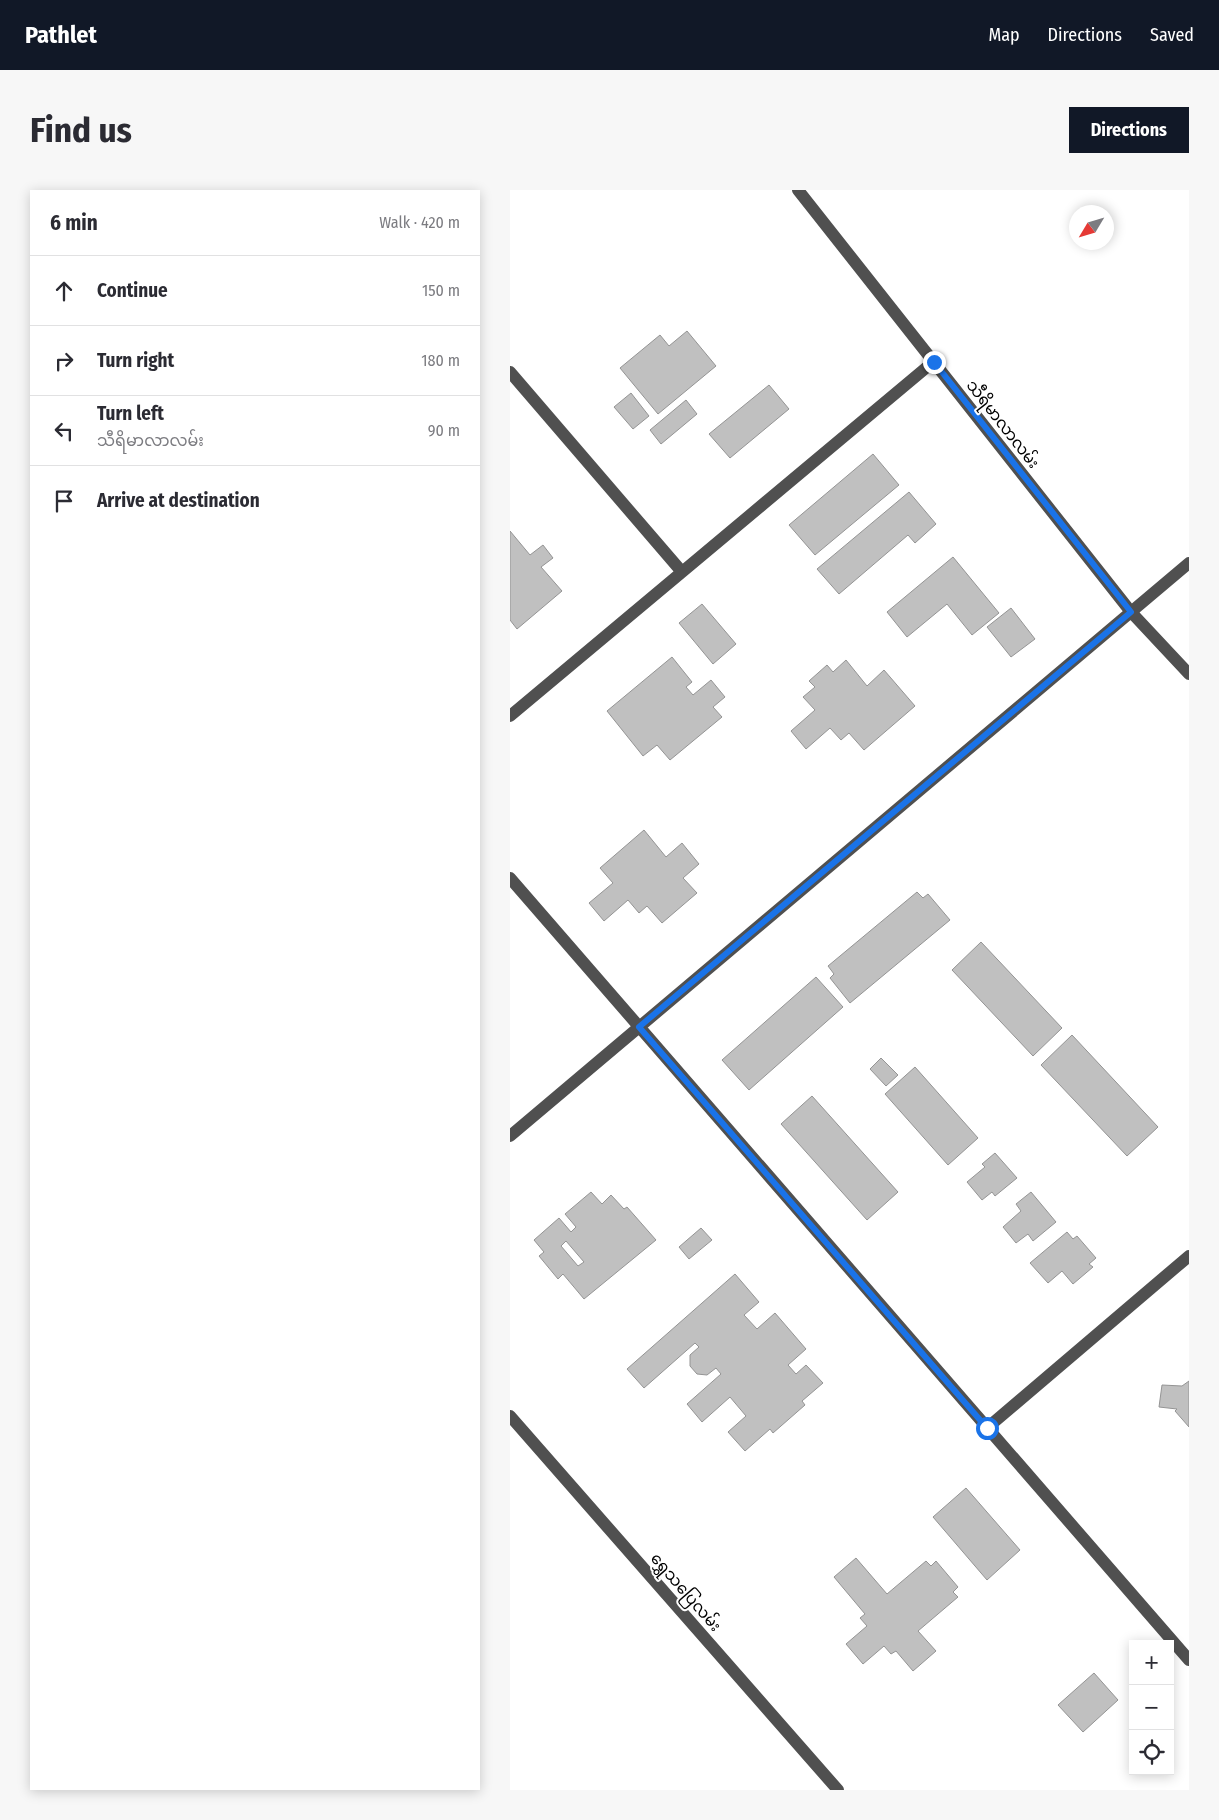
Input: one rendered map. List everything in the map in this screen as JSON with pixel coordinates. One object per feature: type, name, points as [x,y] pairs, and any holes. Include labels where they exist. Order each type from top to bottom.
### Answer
[{"type":"street","name":"သီရိမာလာလမ်း","points":[[798,190],[1131,612],[1189,674]]},
{"type":"street","points":[[510,716],[934,362]]},
{"type":"street","points":[[510,372],[682,572]]},
{"type":"street","points":[[510,1136],[1189,563]]},
{"type":"street","points":[[510,878],[1189,1660]]},
{"type":"street","points":[[987,1428],[1189,1256]]},
{"type":"street","name":"ရွှေသပြေလမ်း","points":[[510,1416],[838,1790]]},
{"type":"building","points":[[687,331],[716,366],[658,414],[620,368],[660,335],[669,346]]},
{"type":"building","points":[[769,385],[789,409],[730,458],[709,434]]},
{"type":"building","points":[[631,393],[649,416],[633,429],[614,407]]},
{"type":"building","points":[[686,400],[697,414],[661,444],[650,430]]},
{"type":"building","points":[[873,454],[899,485],[815,555],[789,525]]},
{"type":"building","points":[[909,492],[936,524],[915,543],[908,535],[839,594],[817,569]]},
{"type":"building","points":[[510,531],[530,555],[543,545],[553,558],[541,567],[562,591],[517,629],[510,620]]},
{"type":"building","points":[[953,557],[999,613],[972,635],[947,604],[907,637],[887,612]]},
{"type":"building","points":[[702,604],[736,644],[713,664],[679,623]]},
{"type":"building","points":[[1011,608],[1035,639],[1011,657],[987,627]]},
{"type":"building","points":[[672,657],[692,682],[686,687],[693,695],[711,680],[725,697],[713,707],[722,717],[670,760],[657,745],[643,756],[607,711]]},
{"type":"building","points":[[846,660],[867,686],[884,670],[915,706],[864,750],[849,733],[841,740],[830,728],[806,749],[791,731],[815,710],[803,697],[815,687],[809,681],[827,665],[833,672]]},
{"type":"building","points":[[644,830],[666,857],[682,843],[699,864],[683,878],[697,893],[662,923],[647,906],[639,913],[628,900],[604,921],[589,903],[613,883],[600,868]]},
{"type":"building","points":[[917,892],[923,898],[928,894],[950,920],[850,1003],[830,978],[834,974],[828,966]]},
{"type":"building","points":[[981,942],[1062,1028],[1033,1056],[952,970]]},
{"type":"building","points":[[816,977],[843,1007],[749,1090],[722,1060]]},
{"type":"building","points":[[1072,1035],[1158,1127],[1127,1156],[1041,1065]]},
{"type":"building","points":[[881,1058],[898,1075],[886,1086],[870,1069]]},
{"type":"building","points":[[915,1067],[978,1138],[948,1165],[885,1094]]},
{"type":"building","points":[[812,1096],[898,1192],[867,1220],[781,1124]]},
{"type":"building","points":[[995,1153],[1017,1178],[995,1196],[992,1192],[982,1200],[967,1182],[985,1167],[982,1164]]},
{"type":"building","points":[[591,1192],[602,1204],[611,1195],[624,1209],[627,1207],[656,1240],[584,1299],[563,1274],[558,1279],[539,1256],[544,1252],[534,1240],[559,1218],[571,1232],[576,1227],[565,1214]],"holes":[[[566,1241],[584,1262],[578,1266],[561,1246]]]},
{"type":"building","points":[[1031,1192],[1056,1222],[1033,1241],[1028,1234],[1016,1243],[1003,1227],[1021,1211],[1016,1204]]},
{"type":"building","points":[[701,1228],[712,1240],[689,1259],[679,1247]]},
{"type":"building","points":[[1067,1232],[1073,1239],[1077,1236],[1096,1258],[1089,1264],[1093,1267],[1073,1284],[1062,1271],[1048,1283],[1030,1263]]},
{"type":"building","points":[[735,1274],[759,1302],[744,1315],[757,1329],[775,1313],[806,1349],[788,1365],[796,1374],[806,1365],[823,1383],[802,1401],[805,1405],[773,1433],[770,1429],[745,1451],[728,1432],[746,1416],[730,1397],[702,1422],[687,1404],[721,1374],[716,1368],[707,1375],[697,1374],[690,1366],[690,1355],[699,1347],[695,1343],[644,1388],[627,1369]]},
{"type":"building","points":[[1189,1381],[1189,1427],[1175,1411],[1177,1409],[1159,1407],[1162,1385],[1182,1386]]},
{"type":"building","points":[[966,1488],[1020,1550],[987,1580],[933,1517]]},
{"type":"building","points":[[856,1558],[887,1594],[926,1561],[931,1566],[936,1561],[958,1587],[953,1592],[958,1597],[918,1631],[936,1651],[913,1671],[896,1651],[891,1654],[884,1646],[863,1664],[846,1644],[867,1626],[860,1618],[865,1614],[834,1577]]},
{"type":"building","points":[[1094,1673],[1118,1700],[1083,1732],[1058,1705]]},
{"type":"route","points":[[934,362],[1131,612],[639,1027],[987,1428]]}]
